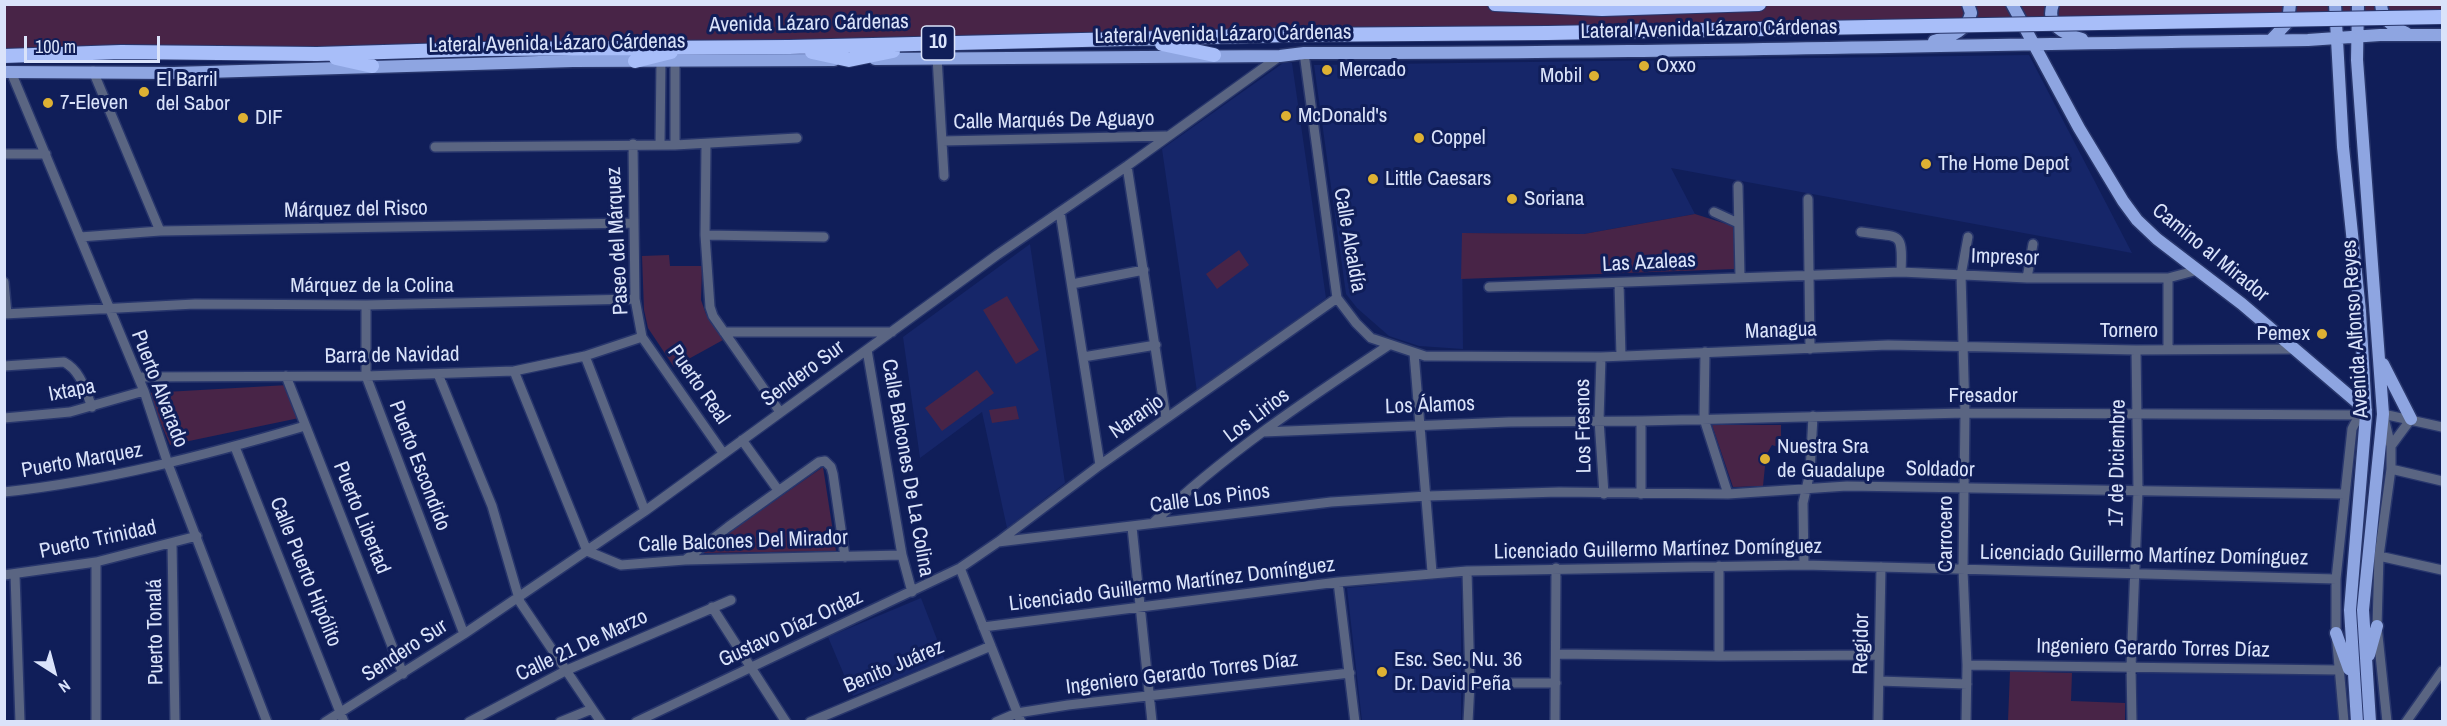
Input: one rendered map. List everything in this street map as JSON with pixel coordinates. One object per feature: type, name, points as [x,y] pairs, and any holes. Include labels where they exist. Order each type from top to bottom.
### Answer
[{"type":"highway","points":[[1495,4],[1602,9],[1759,4]]},
{"type":"highway","name":"Avenida Lázaro Cárdenas","points":[[4,56],[160,52],[317,54],[400,50],[789,47],[2442,17]]},
{"type":"highway","points":[[1139,39],[1214,55]]},
{"type":"highway","points":[[789,47],[849,60],[927,44]]},
{"type":"highway","points":[[635,61],[689,47],[705,47]]},
{"type":"highway","points":[[317,54],[372,66]]},
{"type":"main road","points":[[1918,45],[1947,37],[1965,28],[1971,14],[1968,4]]},
{"type":"main road","name":"Camino al Mirador","points":[[2012,4],[2123,201],[2157,239],[2296,349],[2366,412]]},
{"type":"main road","points":[[2053,4],[2052,19],[2059,30],[2095,43]]},
{"type":"main road","points":[[2271,40],[2288,22],[2290,4]]},
{"type":"main road","name":"Avenida Alfonso Reyes","points":[[2336,4],[2343,147],[2360,311],[2366,412],[2350,610],[2357,722]]},
{"type":"main road","name":"Avenida Alfonso Reyes","points":[[2358,4],[2357,60],[2384,414],[2363,610],[2370,722]]},
{"type":"main road","points":[[2381,4],[2387,22],[2394,28],[2413,35]]},
{"type":"main road","name":"Lateral Avenida Lázaro Cárdenas","points":[[8,72],[174,73],[372,66],[937,57],[1583,52],[2308,40],[2442,35]]},
{"type":"main road","points":[[2357,60],[2380,36]]},
{"type":"main road","points":[[2308,40],[2329,50],[2340,66]]},
{"type":"main road","points":[[2380,358],[2412,419]]},
{"type":"main road","points":[[2366,412],[2384,414]]},
{"type":"main road","points":[[2366,668],[2376,626]]},
{"type":"main road","points":[[2336,633],[2354,680]]},
{"type":"street","name":"Calle Alcaldía","points":[[1304,53],[1337,298],[1371,338],[1414,353]]},
{"type":"street","name":"Sendero Sur","points":[[325,722],[342,717],[645,511],[780,412],[1280,56]]},
{"type":"street","points":[[937,57],[944,176]]},
{"type":"street","points":[[660,144],[661,61]]},
{"type":"street","points":[[675,61],[675,145]]},
{"type":"street","points":[[93,71],[160,231]]},
{"type":"street","name":"Puerto Alvarado","points":[[8,72],[46,154],[139,377],[168,464],[267,722]]},
{"type":"street","name":"Calle Marqués De Aguayo","points":[[942,141],[1166,136]]},
{"type":"street","points":[[435,147],[675,145],[797,138]]},
{"type":"street","name":"Paseo del Márquez","points":[[633,144],[635,299],[642,337]]},
{"type":"street","points":[[706,144],[705,235],[708,299],[713,316],[780,412]]},
{"type":"street","points":[[4,154],[46,154]]},
{"type":"street","points":[[1127,166],[1166,418]]},
{"type":"street","points":[[1738,186],[1740,277]]},
{"type":"street","points":[[1808,199],[1810,349]]},
{"type":"street","points":[[1060,212],[1100,465]]},
{"type":"street","points":[[1714,212],[1738,223]]},
{"type":"street","name":"Márquez del Risco","points":[[80,237],[160,231],[633,223]]},
{"type":"street","points":[[1862,232],[1895,237],[1900,240],[1902,245],[1901,272]]},
{"type":"street","points":[[705,235],[824,237]]},
{"type":"street","name":"Carrocero","points":[[1966,722],[1967,665],[1963,570],[1965,413],[1961,275],[1968,237]]},
{"type":"street","points":[[2027,278],[2033,244]]},
{"type":"street","points":[[1072,284],[1144,270]]},
{"type":"street","name":"Impresor","points":[[1810,274],[1901,272],[2027,278],[2168,278],[2198,270]]},
{"type":"street","name":"Las Azaleas","points":[[1489,287],[1619,284],[1810,274]]},
{"type":"street","points":[[2168,278],[2168,349]]},
{"type":"street","points":[[4,282],[6,314]]},
{"type":"street","points":[[1619,284],[1621,356]]},
{"type":"street","name":"Naranjo","points":[[960,568],[1100,465],[1337,298]]},
{"type":"street","name":"Márquez de la Colina","points":[[6,314],[195,304],[366,305],[635,299]]},
{"type":"street","name":"Puerto Escondido","points":[[366,305],[366,376],[464,634]]},
{"type":"street","points":[[724,332],[892,332]]},
{"type":"street","name":"Barra de Navidad","points":[[139,377],[366,376],[514,371],[585,356],[642,337]]},
{"type":"street","name":"Puerto Real","points":[[642,337],[723,453]]},
{"type":"street","points":[[1083,357],[1156,345]]},
{"type":"street","name":"Los Lirios","points":[[1153,523],[1196,483],[1263,432],[1389,345]]},
{"type":"street","name":"Managua","points":[[1601,357],[1865,346],[1963,346]]},
{"type":"street","name":"Tornero","points":[[1963,346],[2136,350],[2296,349]]},
{"type":"street","name":"Calle Balcones De La Colina","points":[[867,350],[902,555],[912,592]]},
{"type":"street","name":"17 de Diciembre","points":[[2133,722],[2131,667],[2138,491],[2136,350]]},
{"type":"street","points":[[1705,351],[1704,419],[1728,494]]},
{"type":"street","points":[[1432,572],[1414,353],[1440,356],[1601,357]]},
{"type":"street","points":[[585,356],[645,511]]},
{"type":"street","name":"Los Fresnos","points":[[1601,357],[1599,420],[1604,494]]},
{"type":"street","points":[[4,366],[64,362],[70,365],[79,376],[92,407]]},
{"type":"street","points":[[514,371],[587,551]]},
{"type":"street","points":[[438,374],[492,506],[523,610],[567,670],[601,722]]},
{"type":"street","name":"Puerto Libertad","points":[[286,376],[403,674]]},
{"type":"street","name":"Ixtapa","points":[[4,418],[70,412],[144,391]]},
{"type":"street","points":[[2344,722],[2336,633],[2337,579],[2352,429],[2366,412]]},
{"type":"street","name":"Fresador","points":[[1599,420],[1641,421],[1965,413],[2138,415],[2366,412]]},
{"type":"street","points":[[2387,722],[2376,626],[2379,556],[2391,469],[2391,446],[2384,414],[2442,426]]},
{"type":"street","points":[[1804,565],[1803,503],[1810,472],[1813,416]]},
{"type":"street","points":[[2391,446],[2412,419]]},
{"type":"street","name":"Los Álamos","points":[[1263,432],[1420,424],[1599,420]]},
{"type":"street","points":[[1641,421],[1641,494]]},
{"type":"street","name":"Puerto Marquez","points":[[4,492],[60,486],[168,464],[305,426]]},
{"type":"street","points":[[742,440],[778,490]]},
{"type":"street","name":"Calle Puerto Hipólito","points":[[235,447],[342,717]]},
{"type":"street","points":[[686,560],[819,462],[828,463],[833,474],[845,557]]},
{"type":"street","points":[[2391,469],[2442,481]]},
{"type":"street","name":"Soldador","points":[[1427,496],[1559,492],[1728,494],[1847,486],[2345,494]]},
{"type":"street","name":"Calle Los Pinos","points":[[998,542],[1331,502],[1427,496]]},
{"type":"street","points":[[1132,527],[1152,722]]},
{"type":"street","name":"Puerto Trinidad","points":[[4,575],[96,562],[197,536]]},
{"type":"street","name":"Puerto Tonalá","points":[[172,543],[175,722]]},
{"type":"street","name":"Calle Balcones Del Mirador","points":[[587,551],[621,565],[686,560],[902,555]]},
{"type":"street","points":[[2379,556],[2442,570]]},
{"type":"street","points":[[96,562],[96,722]]},
{"type":"street","name":"Licenciado Guillermo Martínez Domínguez","points":[[983,627],[1139,606],[1432,572],[1804,565],[2337,579]]},
{"type":"street","points":[[1719,566],[1719,656]]},
{"type":"street","name":"Regidor","points":[[1878,722],[1881,567]]},
{"type":"street","points":[[960,568],[1019,717]]},
{"type":"street","name":"Gustavo Díaz Ordaz","points":[[636,722],[960,568]]},
{"type":"street","points":[[1555,722],[1556,568]]},
{"type":"street","points":[[1467,571],[1470,683],[1468,722]]},
{"type":"street","points":[[15,575],[20,722]]},
{"type":"street","points":[[1338,582],[1355,722]]},
{"type":"street","name":"Calle 21 De Marzo","points":[[469,722],[567,670],[731,600]]},
{"type":"street","points":[[712,607],[786,722]]},
{"type":"street","name":"Benito Juárez","points":[[810,722],[991,646]]},
{"type":"street","points":[[1556,654],[1879,655]]},
{"type":"street","name":"Ingeniero Gerardo Torres Díaz","points":[[1967,665],[2338,669]]},
{"type":"street","points":[[2406,722],[2442,671]]},
{"type":"street","name":"Ingeniero Gerardo Torres Díaz","points":[[996,722],[1150,695],[1350,673]]},
{"type":"street","points":[[1879,681],[1967,684]]},
{"type":"street","points":[[1470,683],[1556,683]]},
{"type":"street","points":[[560,722],[592,709]]},
{"type":"shaded area","points":[[5,4],[2442,5],[2442,22],[1452,37],[91,50],[5,48]]},
{"type":"shaded area","points":[[2029,55],[2132,253],[1671,168],[1695,214],[1584,234],[1462,233],[1463,349],[1419,346],[1389,336],[1357,308],[1346,294],[1314,65]]},
{"type":"shaded area","points":[[1286,61],[1292,63],[1326,298],[1197,392],[1162,149]]},
{"type":"shaded area","points":[[1695,214],[1736,227],[1735,269],[1461,279],[1462,233],[1584,234]]},
{"type":"shaded area","points":[[1030,244],[1065,483],[1007,528],[982,412],[920,458],[903,337]]},
{"type":"shaded area","points":[[1239,250],[1249,265],[1217,289],[1206,274]]},
{"type":"shaded area","points":[[669,255],[670,266],[702,266],[701,300],[706,314],[723,340],[674,367],[648,328],[644,310],[642,256]]},
{"type":"shaded area","points":[[1007,296],[1039,350],[1016,364],[983,310]]},
{"type":"shaded area","points":[[977,370],[994,393],[942,431],[925,408]]},
{"type":"shaded area","points":[[288,385],[299,418],[170,445],[148,393]]},
{"type":"shaded area","points":[[1016,406],[1019,419],[992,423],[989,410]]},
{"type":"shaded area","points":[[1712,425],[1781,425],[1781,448],[1772,445],[1761,464],[1765,466],[1763,486],[1733,487]]},
{"type":"shaded area","points":[[823,467],[836,551],[700,553]]},
{"type":"shaded area","points":[[1461,577],[1461,721],[1362,721],[1347,588]]},
{"type":"shaded area","points":[[921,598],[945,660],[853,696],[828,637]]},
{"type":"shaded area","points":[[2335,669],[2340,721],[2138,721],[2137,672]]},
{"type":"shaded area","points":[[2010,671],[2072,673],[2071,701],[2125,703],[2125,721],[2008,721]]},
{"type":"place","name":"Oxxo","points":[[1644,66]]},
{"type":"place","name":"Mercado","points":[[1327,70]]},
{"type":"place","name":"Mobil","points":[[1594,76]]},
{"type":"place","name":"El Barril del Sabor","points":[[144,92]]},
{"type":"place","name":"7-Eleven","points":[[48,103]]},
{"type":"place","name":"McDonald's","points":[[1286,116]]},
{"type":"place","name":"DIF","points":[[243,118]]},
{"type":"place","name":"Coppel","points":[[1419,138]]},
{"type":"place","name":"The Home Depot","points":[[1926,164]]},
{"type":"place","name":"Little Caesars","points":[[1373,179]]},
{"type":"place","name":"Soriana","points":[[1512,199]]},
{"type":"place","name":"Pemex","points":[[2322,334]]},
{"type":"place","name":"Nuestra Sra de Guadalupe","points":[[1765,459]]},
{"type":"place","name":"Esc. Sec. Nu. 36 Dr. David Peña","points":[[1382,672]]}]
